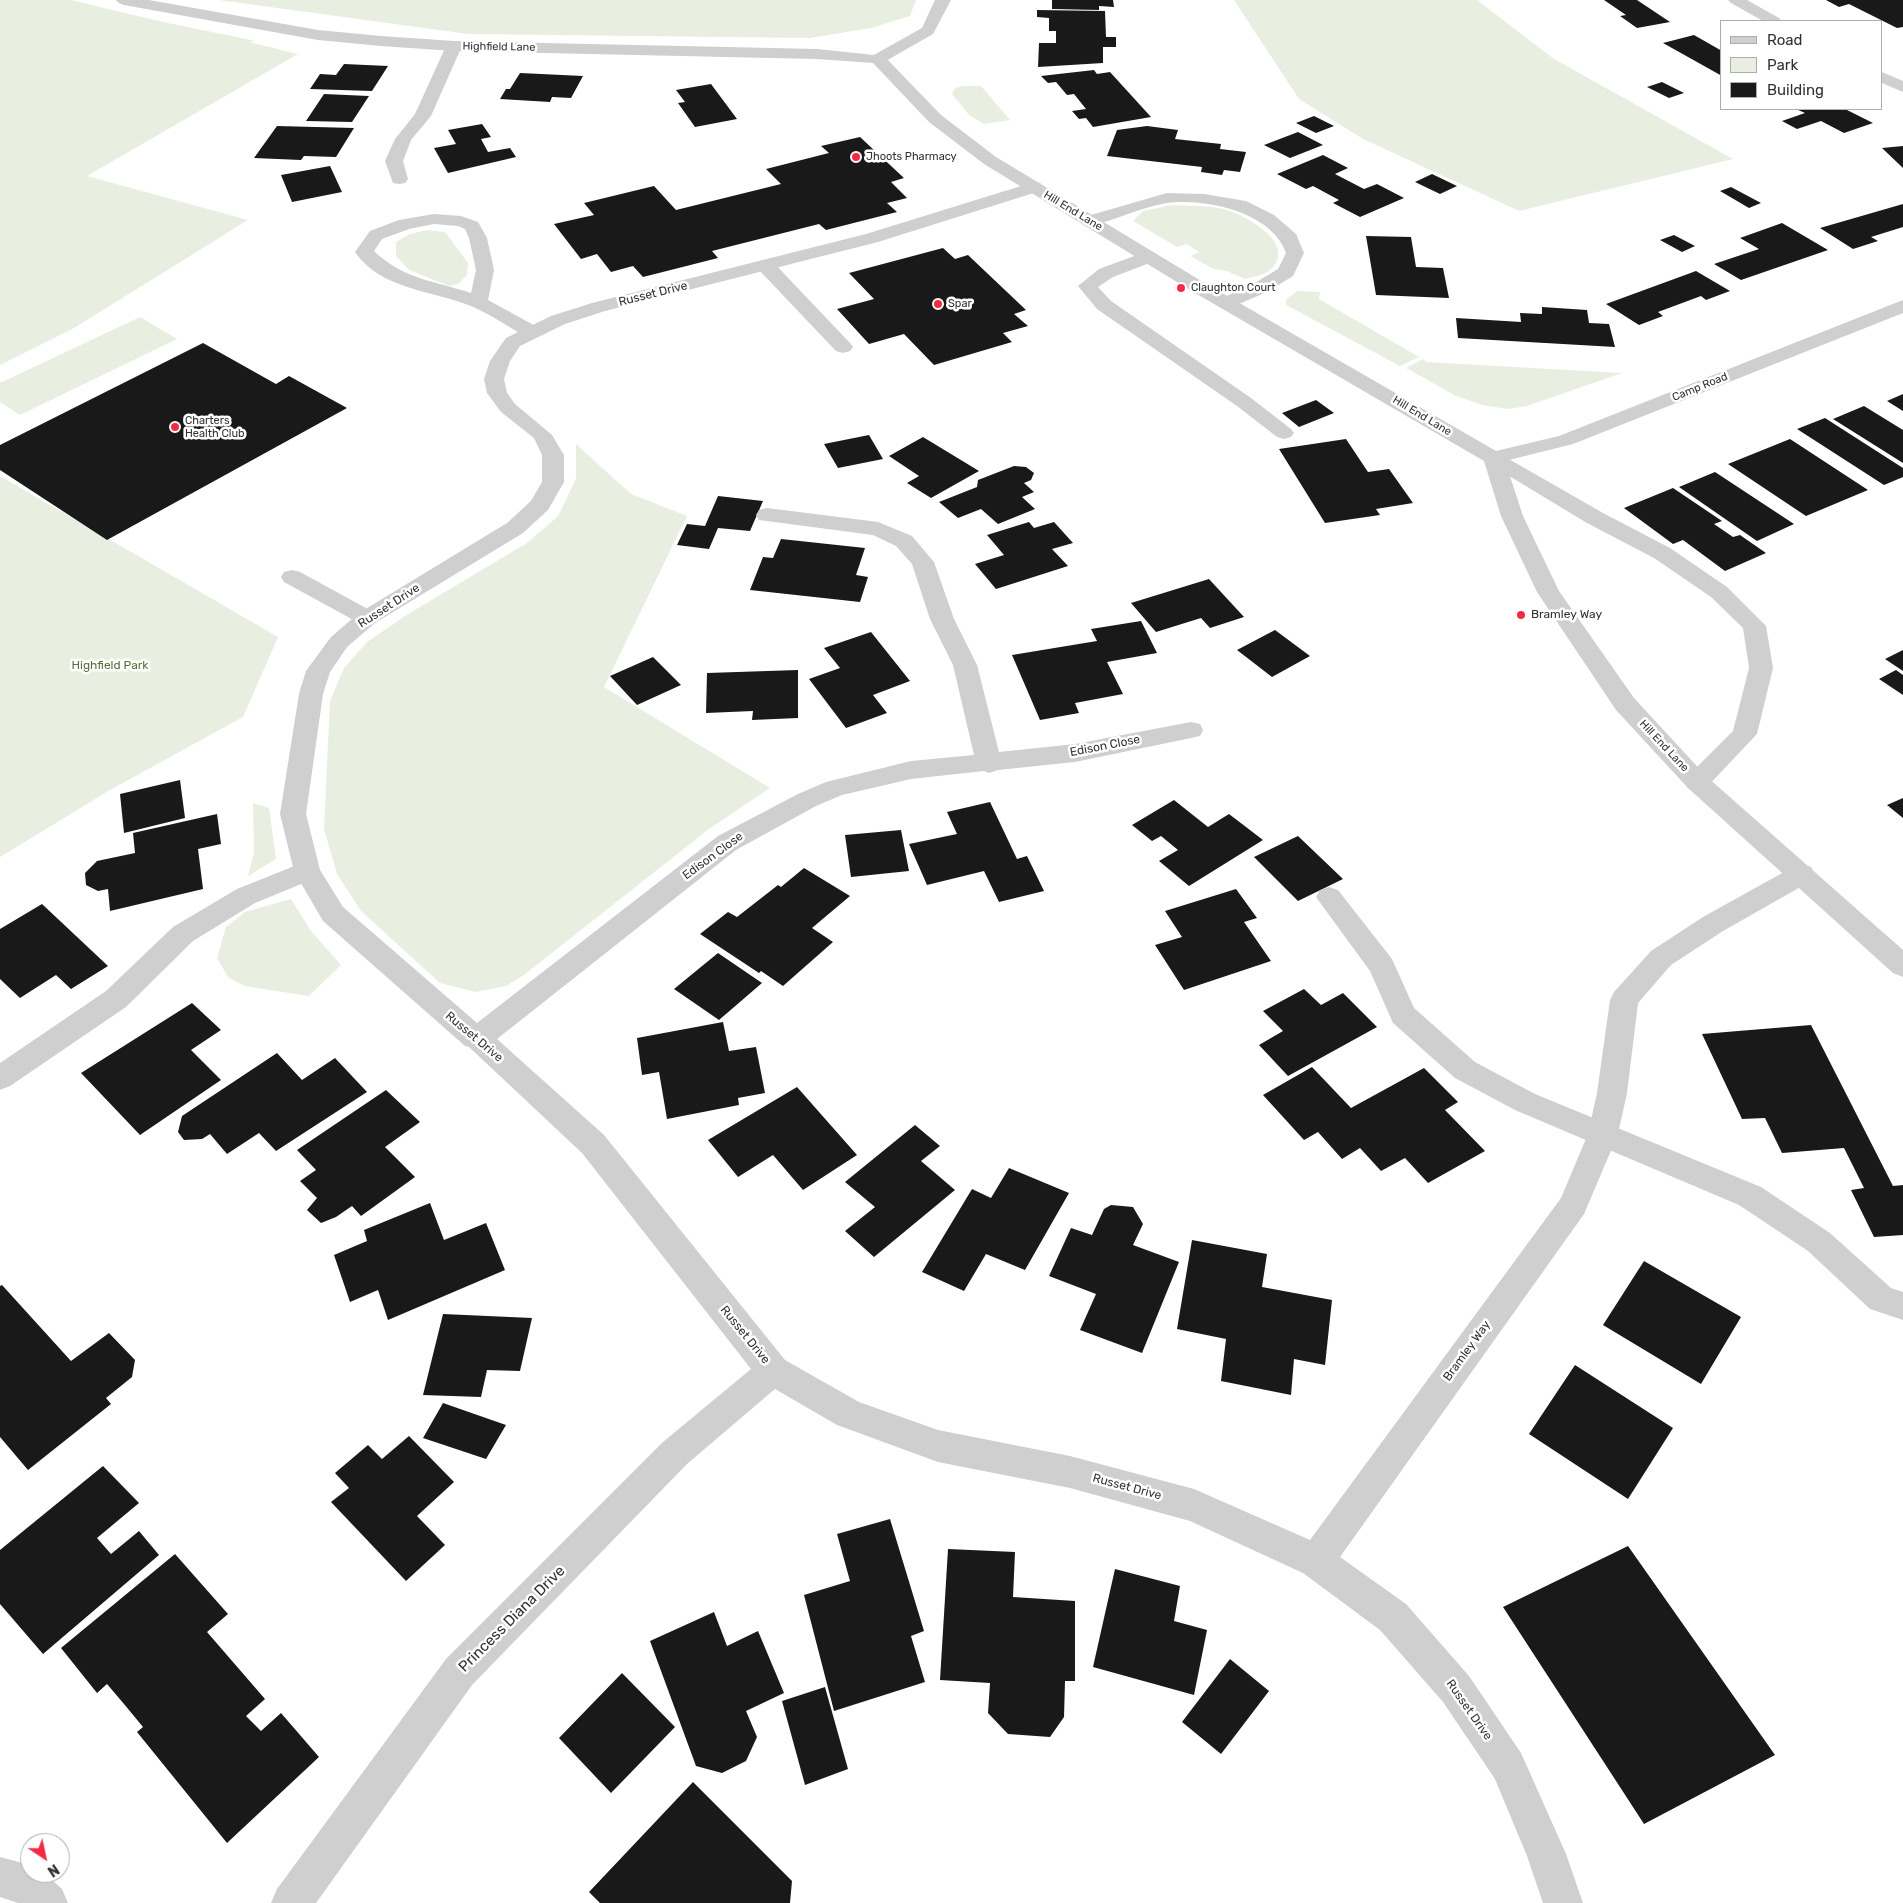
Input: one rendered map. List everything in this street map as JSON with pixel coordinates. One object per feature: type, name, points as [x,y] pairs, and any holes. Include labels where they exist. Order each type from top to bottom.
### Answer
[{"type":"street","name":"Highfield Lane","points":[[124,0],[318,34],[454,46],[817,54],[878,59]]},
{"type":"street","points":[[878,59],[928,31],[943,0]]},
{"type":"street","points":[[1736,0],[1772,20]]},
{"type":"street","points":[[400,179],[394,161],[403,139],[423,116],[454,46]]},
{"type":"street","name":"Hill End Lane","points":[[878,59],[901,86],[936,120],[957,137],[1034,188],[1148,257],[1493,458],[1512,516],[1548,592],[1625,704],[1697,782],[1903,966]]},
{"type":"street","points":[[1883,77],[1903,87]]},
{"type":"street","name":"Russet Drive","points":[[1034,188],[959,214],[885,235],[599,307],[558,320],[513,342],[500,361],[494,379],[497,392],[508,408],[542,435],[553,455],[554,482],[540,505],[515,528],[367,618],[339,642],[318,671],[311,694],[293,814],[307,871],[333,914],[475,1038],[478,1038],[593,1144],[774,1370],[850,1414],[938,1446],[1070,1472],[1194,1506],[1316,1560],[1394,1616],[1456,1689],[1508,1766],[1546,1854],[1564,1903]]},
{"type":"street","points":[[1090,221],[1167,198],[1204,199],[1240,205],[1268,219],[1290,238],[1295,253],[1286,272],[1260,288],[1228,303]]},
{"type":"street","points":[[478,302],[485,270],[478,238],[472,226],[461,221],[434,219],[405,224],[376,235],[364,252],[377,266],[400,280],[478,302],[532,332]]},
{"type":"street","points":[[1148,257],[1106,273],[1087,286],[1104,304],[1244,402],[1284,433]]},
{"type":"street","points":[[766,266],[843,346]]},
{"type":"street","name":"Camp Road","points":[[1493,458],[1566,440],[1903,306]]},
{"type":"street","points":[[1493,458],[1595,518],[1662,553],[1719,592],[1754,626],[1762,668],[1745,734],[1697,782]]},
{"type":"street","points":[[767,515],[878,529],[904,541],[923,562],[942,620],[965,665],[990,764]]},
{"type":"street","points":[[292,577],[367,618]]},
{"type":"street","name":"Edison Close","points":[[478,1038],[727,843],[807,800],[835,788],[911,770],[990,764],[1075,753],[1191,730]]},
{"type":"street","points":[[0,1078],[116,999],[183,934],[246,896],[307,871]]},
{"type":"street","name":"Bramley Way","points":[[1316,1560],[1573,1205],[1603,1134],[1612,1093],[1624,1000],[1661,958],[1713,924],[1802,874]]},
{"type":"street","points":[[1329,896],[1382,966],[1403,1015],[1465,1070],[1524,1102],[1750,1196],[1819,1242],[1881,1299],[1903,1306]]},
{"type":"street","name":"Princess Diana Drive","points":[[291,1903],[459,1672],[675,1453],[774,1370]]},
{"type":"street","points":[[0,1876],[27,1884],[48,1903]]},
{"type":"green space","points":[[0,0],[71,0],[163,22],[256,41],[249,42],[298,54],[87,176],[248,220],[74,328],[0,365]]},
{"type":"green space","points":[[219,0],[916,0],[910,16],[871,28],[810,38],[468,34]]},
{"type":"green space","points":[[1234,0],[1477,0],[1554,59],[1733,159],[1519,211],[1363,139],[1299,99]]},
{"type":"green space","points":[[981,86],[1010,120],[984,124],[969,115],[952,94],[955,88]]},
{"type":"green space","points":[[1172,205],[1220,208],[1246,218],[1267,233],[1274,242],[1278,251],[1277,260],[1268,272],[1245,279],[1227,271],[1214,269],[1190,256],[1199,252],[1187,244],[1177,247],[1133,221],[1143,211]]},
{"type":"green space","points":[[427,230],[445,232],[468,263],[467,275],[458,284],[449,286],[409,270],[396,256],[396,242],[410,234]]},
{"type":"green space","points":[[1297,291],[1320,292],[1319,299],[1419,357],[1400,366],[1286,305],[1286,300]]},
{"type":"green space","points":[[140,317],[177,339],[20,415],[0,402],[0,383]]},
{"type":"green space","points":[[1423,359],[1427,362],[1622,373],[1527,406],[1508,409],[1482,405],[1456,396],[1406,368]]},
{"type":"green space","points":[[576,444],[631,494],[687,516],[604,687],[770,788],[709,829],[524,975],[506,986],[475,992],[440,983],[361,911],[337,874],[324,829],[330,701],[344,668],[367,642],[408,614],[527,543],[558,516],[576,479]]},
{"type":"green space","name":"Highfield Park","points":[[0,476],[278,637],[243,717],[110,790],[0,857]]},
{"type":"green space","points":[[253,803],[269,808],[276,859],[248,876],[254,853]]},
{"type":"green space","points":[[291,899],[311,931],[341,965],[309,996],[244,986],[228,977],[217,958],[226,927],[245,912]]},
{"type":"building","points":[[1052,0],[1113,0],[1114,7],[1099,6],[1099,10],[1052,9]]},
{"type":"building","points":[[1604,0],[1637,0],[1670,22],[1637,28],[1620,16],[1626,15]]},
{"type":"building","points":[[1826,0],[1903,0],[1903,27],[1897,28],[1849,4],[1839,7]]},
{"type":"building","points":[[1037,10],[1105,11],[1106,37],[1116,37],[1116,47],[1103,47],[1103,63],[1038,67],[1039,43],[1056,43],[1056,31],[1049,31],[1049,18],[1037,17]]},
{"type":"building","points":[[1694,35],[1720,50],[1720,75],[1663,43]]},
{"type":"building","points":[[344,64],[388,66],[372,91],[310,89],[320,74],[336,75]]},
{"type":"building","points":[[1094,70],[1097,74],[1110,72],[1151,117],[1093,127],[1086,118],[1079,119],[1072,111],[1086,109],[1074,94],[1067,95],[1056,82],[1048,83],[1041,76]]},
{"type":"building","points":[[520,73],[583,76],[571,98],[552,97],[550,102],[500,99],[506,89],[510,89]]},
{"type":"building","points":[[1662,82],[1684,93],[1669,98],[1647,87]]},
{"type":"building","points":[[711,84],[737,119],[695,127],[678,103],[685,102],[676,90]]},
{"type":"building","points":[[324,94],[369,96],[352,122],[306,121]]},
{"type":"building","points":[[1798,110],[1847,110],[1873,123],[1844,133],[1821,121],[1797,129],[1782,121],[1805,113]]},
{"type":"building","points":[[1314,116],[1334,126],[1316,133],[1296,123]]},
{"type":"building","points":[[482,124],[491,137],[481,139],[488,152],[510,148],[516,157],[448,173],[434,148],[456,144],[448,130]]},
{"type":"building","points":[[277,126],[354,128],[336,157],[304,156],[301,160],[254,158]]},
{"type":"building","points":[[1147,126],[1178,130],[1175,139],[1221,144],[1220,149],[1246,152],[1240,172],[1224,170],[1222,175],[1201,172],[1202,167],[1107,156],[1117,130]]},
{"type":"building","points":[[1298,132],[1323,145],[1290,158],[1264,145]]},
{"type":"building","points":[[860,137],[904,178],[891,182],[907,198],[887,203],[897,212],[826,230],[819,224],[712,251],[718,258],[643,277],[633,266],[611,272],[597,254],[581,259],[554,224],[594,215],[584,203],[654,186],[676,210],[781,184],[766,169],[829,153],[821,146]]},
{"type":"building","points":[[1903,146],[1903,168],[1882,148]]},
{"type":"building","points":[[1323,155],[1348,168],[1335,174],[1364,189],[1377,184],[1404,198],[1360,217],[1333,203],[1339,200],[1313,186],[1306,189],[1277,174]]},
{"type":"building","points":[[330,166],[342,192],[292,202],[281,175]]},
{"type":"building","points":[[1432,174],[1457,186],[1440,194],[1415,182]]},
{"type":"building","points":[[1731,187],[1761,203],[1749,208],[1720,191]]},
{"type":"building","points":[[1903,204],[1903,227],[1871,237],[1878,241],[1853,249],[1820,228]]},
{"type":"building","points":[[1782,223],[1828,250],[1741,280],[1714,264],[1759,249],[1740,238]]},
{"type":"building","points":[[1674,235],[1695,246],[1682,252],[1660,240]]},
{"type":"building","points":[[1366,236],[1411,237],[1416,267],[1443,268],[1449,298],[1376,295]]},
{"type":"building","name":"Spar","points":[[943,248],[955,259],[968,255],[1026,310],[1014,314],[1028,326],[1003,333],[1012,342],[934,365],[904,334],[869,344],[837,309],[874,299],[849,273]]},
{"type":"building","points":[[1696,271],[1730,291],[1706,300],[1701,296],[1658,312],[1663,316],[1639,325],[1606,304]]},
{"type":"building","points":[[1542,307],[1587,310],[1589,323],[1609,324],[1615,347],[1458,338],[1456,318],[1521,322],[1520,313],[1542,314]]},
{"type":"building","name":"Charters Health Club","points":[[203,343],[276,384],[289,376],[347,408],[107,540],[0,470],[0,445]]},
{"type":"building","points":[[1903,394],[1903,411],[1887,401]]},
{"type":"building","points":[[1316,400],[1334,413],[1299,427],[1282,413]]},
{"type":"building","points":[[1864,406],[1903,430],[1903,463],[1833,419]]},
{"type":"building","points":[[1825,418],[1903,468],[1903,477],[1884,485],[1797,429]]},
{"type":"building","points":[[869,435],[883,459],[838,468],[824,444]]},
{"type":"building","points":[[923,437],[979,471],[931,498],[907,483],[919,476],[889,456]]},
{"type":"building","points":[[1346,439],[1368,472],[1389,469],[1413,503],[1376,509],[1380,515],[1325,523],[1279,449]]},
{"type":"building","points":[[1790,439],[1868,490],[1806,516],[1728,464]]},
{"type":"building","points":[[1014,466],[1026,467],[1034,473],[1031,480],[1024,483],[1034,492],[1022,497],[1035,509],[998,524],[981,509],[958,518],[939,502],[977,487],[978,480]]},
{"type":"building","points":[[1715,472],[1794,524],[1757,541],[1679,487]]},
{"type":"building","points":[[1673,488],[1722,521],[1714,524],[1733,537],[1740,535],[1766,553],[1725,571],[1683,540],[1673,544],[1624,508]]},
{"type":"building","points":[[718,496],[763,501],[750,531],[718,528],[709,549],[677,545],[687,524],[705,526]]},
{"type":"building","points":[[1029,522],[1034,528],[1054,522],[1073,543],[1052,549],[1068,566],[996,589],[975,564],[1004,555],[987,535]]},
{"type":"building","points":[[781,539],[865,548],[856,575],[868,577],[860,602],[750,590],[763,557],[773,558]]},
{"type":"building","points":[[1209,579],[1244,617],[1210,628],[1201,618],[1156,632],[1131,603]]},
{"type":"building","points":[[1141,621],[1157,653],[1107,662],[1123,694],[1075,703],[1079,713],[1040,720],[1012,655],[1097,641],[1091,629]]},
{"type":"building","points":[[1275,630],[1310,656],[1272,677],[1237,650]]},
{"type":"building","points":[[871,632],[910,681],[873,695],[887,713],[846,728],[809,679],[840,668],[824,648]]},
{"type":"building","points":[[1903,650],[1903,671],[1885,659]]},
{"type":"building","points":[[653,657],[681,685],[637,705],[610,676]]},
{"type":"building","points":[[798,670],[798,718],[752,720],[753,711],[706,713],[707,673]]},
{"type":"building","points":[[1896,670],[1903,675],[1903,695],[1879,679]]},
{"type":"building","points":[[180,780],[185,818],[124,833],[120,794]]},
{"type":"building","points":[[1903,798],[1903,818],[1887,805]]},
{"type":"building","points":[[1174,800],[1208,827],[1229,814],[1263,840],[1189,886],[1159,861],[1178,850],[1161,836],[1152,841],[1132,825]]},
{"type":"building","points":[[990,802],[1017,859],[1027,856],[1044,891],[999,902],[984,871],[927,885],[909,844],[957,834],[947,812]]},
{"type":"building","points":[[217,814],[221,844],[198,849],[203,889],[110,911],[108,889],[98,891],[86,885],[85,873],[97,861],[135,853],[133,833]]},
{"type":"building","points":[[901,830],[909,871],[851,877],[845,835]]},
{"type":"building","points":[[1298,836],[1343,879],[1298,901],[1254,857]]},
{"type":"building","points":[[804,868],[850,896],[812,928],[833,942],[783,986],[761,971],[759,973],[700,934],[728,912],[737,917],[778,885],[781,887]]},
{"type":"building","points":[[1236,889],[1257,918],[1244,922],[1271,961],[1184,990],[1155,945],[1182,937],[1165,911]]},
{"type":"building","points":[[42,904],[108,966],[71,989],[56,975],[20,998],[0,979],[0,929]]},
{"type":"building","points":[[718,953],[762,983],[719,1020],[674,989]]},
{"type":"building","points":[[1304,989],[1321,1005],[1343,993],[1377,1027],[1288,1076],[1259,1045],[1283,1031],[1263,1011]]},
{"type":"building","points":[[192,1003],[221,1030],[191,1050],[221,1080],[140,1135],[81,1073]]},
{"type":"building","points":[[723,1022],[729,1051],[756,1047],[765,1093],[738,1098],[739,1105],[667,1119],[659,1072],[642,1075],[637,1038]]},
{"type":"building","points":[[1811,1025],[1893,1186],[1903,1185],[1903,1235],[1874,1237],[1851,1190],[1864,1188],[1844,1148],[1782,1153],[1765,1118],[1742,1119],[1702,1034]]},
{"type":"building","points":[[277,1053],[302,1080],[335,1058],[367,1092],[276,1151],[259,1133],[227,1154],[210,1134],[202,1139],[184,1140],[178,1132],[182,1116]]},
{"type":"building","points":[[1312,1067],[1351,1108],[1424,1068],[1458,1102],[1445,1110],[1485,1151],[1428,1183],[1405,1158],[1381,1171],[1360,1148],[1342,1159],[1318,1132],[1304,1140],[1263,1095]]},
{"type":"building","points":[[797,1087],[857,1155],[803,1190],[773,1155],[738,1177],[708,1140]]},
{"type":"building","points":[[386,1090],[420,1122],[385,1147],[415,1177],[361,1216],[352,1206],[336,1217],[321,1223],[307,1210],[317,1198],[300,1181],[316,1170],[297,1150]]},
{"type":"building","points":[[915,1125],[940,1146],[921,1161],[955,1190],[874,1257],[845,1231],[875,1207],[845,1182]]},
{"type":"building","points":[[1009,1168],[1069,1193],[1025,1270],[986,1254],[964,1291],[922,1272],[972,1189],[991,1198]]},
{"type":"building","points":[[430,1203],[444,1240],[486,1223],[505,1270],[388,1320],[378,1290],[350,1302],[334,1255],[367,1241],[364,1230]]},
{"type":"building","points":[[1111,1205],[1133,1207],[1143,1224],[1133,1245],[1179,1262],[1142,1353],[1080,1330],[1096,1294],[1049,1276],[1071,1228],[1092,1235],[1104,1209]]},
{"type":"building","points":[[1192,1240],[1267,1254],[1262,1287],[1332,1300],[1325,1365],[1294,1359],[1291,1395],[1221,1381],[1226,1339],[1177,1329]]},
{"type":"building","points":[[1644,1261],[1741,1317],[1701,1384],[1603,1325]]},
{"type":"building","points":[[2,1285],[71,1361],[109,1333],[135,1360],[132,1377],[106,1398],[111,1404],[28,1470],[0,1437],[0,1286]]},
{"type":"building","points":[[443,1314],[532,1318],[520,1371],[487,1370],[481,1397],[423,1395]]},
{"type":"building","points":[[1575,1365],[1673,1428],[1628,1499],[1529,1434]]},
{"type":"building","points":[[443,1403],[506,1425],[486,1459],[423,1438]]},
{"type":"building","points":[[409,1436],[454,1482],[417,1516],[445,1545],[406,1581],[331,1502],[349,1488],[335,1473],[368,1445],[382,1459]]},
{"type":"building","points":[[103,1466],[139,1503],[97,1538],[111,1554],[139,1531],[159,1555],[43,1654],[0,1604],[0,1550]]},
{"type":"building","points":[[890,1519],[924,1631],[911,1636],[925,1682],[834,1711],[804,1595],[850,1581],[837,1534]]},
{"type":"building","points":[[1628,1546],[1775,1755],[1644,1824],[1503,1607]]},
{"type":"building","points":[[948,1549],[1015,1552],[1013,1597],[1075,1601],[1075,1681],[1065,1681],[1064,1717],[1050,1737],[1008,1734],[988,1713],[990,1683],[940,1680]]},
{"type":"building","points":[[175,1554],[228,1614],[207,1632],[265,1699],[246,1716],[261,1731],[281,1713],[319,1757],[227,1843],[137,1732],[143,1727],[107,1684],[97,1693],[61,1648]]},
{"type":"building","points":[[1115,1569],[1180,1586],[1174,1621],[1207,1630],[1194,1695],[1093,1667]]},
{"type":"building","points":[[714,1612],[727,1646],[758,1631],[784,1693],[746,1711],[757,1737],[746,1761],[722,1773],[696,1766],[650,1641]]},
{"type":"building","points":[[1230,1659],[1269,1691],[1221,1754],[1182,1722]]},
{"type":"building","points":[[622,1673],[675,1727],[611,1793],[559,1738]]},
{"type":"building","points":[[825,1687],[848,1769],[805,1785],[782,1701]]},
{"type":"building","points":[[693,1782],[792,1881],[790,1903],[600,1903],[589,1892]]},
{"type":"place","name":"Jhoots Pharmacy","points":[[856,157]]},
{"type":"place","name":"Claughton Court","points":[[1181,288]]},
{"type":"place","name":"Spar","points":[[938,304]]},
{"type":"place","name":"Charters Health Club","points":[[175,427]]},
{"type":"place","name":"Bramley Way","points":[[1521,615]]}]
